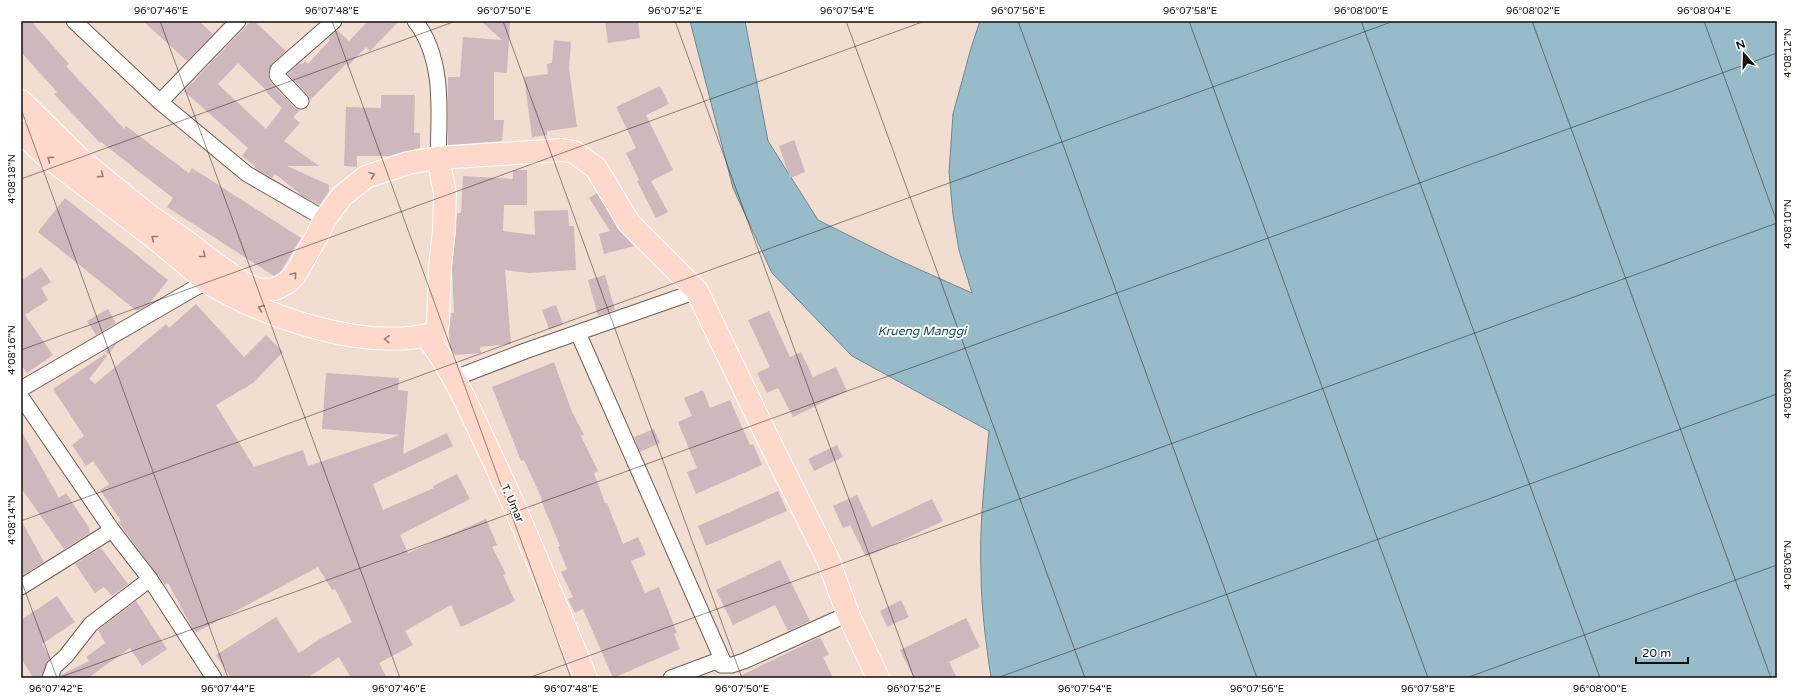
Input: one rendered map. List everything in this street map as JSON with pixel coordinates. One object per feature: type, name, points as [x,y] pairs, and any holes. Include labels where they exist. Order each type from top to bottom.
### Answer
[{"type":"main road","points":[[21,101],[81,160],[146,213],[214,263],[252,288],[260,290],[275,289],[287,283],[301,266],[325,219],[342,196],[366,177],[408,163],[438,158],[562,150],[574,152],[596,168],[629,223],[698,291],[774,451],[828,557],[848,614],[878,678]]},
{"type":"main road","points":[[21,132],[45,156],[156,239],[207,282],[245,302],[319,328],[385,339],[405,339],[426,336],[435,333],[438,323],[445,193],[438,158]]},
{"type":"main road","name":"T. Umar","points":[[426,336],[438,351],[455,378],[517,511],[586,678]]},
{"type":"street","points":[[74,21],[160,102],[247,174],[325,219]]},
{"type":"street","points":[[160,102],[238,21]]},
{"type":"street","points":[[301,101],[277,75],[278,70],[334,21]]},
{"type":"street","points":[[415,21],[425,35],[435,64],[438,108],[438,158]]},
{"type":"street","points":[[21,389],[207,282]]},
{"type":"street","points":[[455,378],[698,291]]},
{"type":"street","points":[[578,333],[722,659],[721,665],[732,665],[744,661],[848,614]]},
{"type":"street","points":[[21,397],[112,530],[150,580],[214,678]]},
{"type":"street","points":[[21,587],[112,530]]},
{"type":"street","points":[[50,678],[54,667],[66,656],[91,624],[150,580]]},
{"type":"street","points":[[671,678],[722,659]]},
{"type":"water","name":"Krueng Manggi","points":[[690,21],[745,21],[768,141],[818,220],[896,259],[972,293],[959,250],[953,215],[949,172],[953,114],[980,21],[1777,21],[1777,678],[991,678],[981,585],[981,537],[989,431],[852,356],[772,273],[733,188]]},
{"type":"building","points":[[21,21],[31,21],[69,64],[66,66],[124,129],[126,126],[189,173],[192,168],[301,238],[281,271],[274,276],[167,207],[173,198],[101,142],[100,143],[54,94],[57,92],[21,52]]},
{"type":"building","points":[[143,21],[199,21],[213,34],[187,61]]},
{"type":"building","points":[[251,21],[254,21],[286,51],[272,64],[268,74],[268,77],[273,85],[294,107],[300,110],[293,117],[300,123],[284,141],[319,166],[287,166],[329,185],[329,191],[320,205],[304,197],[275,174],[272,178],[254,168],[255,166],[242,156],[248,148],[184,91]],"holes":[[[238,63],[267,91],[266,92],[282,108],[266,129],[218,84]]]},
{"type":"building","points":[[368,21],[399,21],[370,51],[366,47],[347,67],[347,63],[310,100],[308,95],[287,74],[299,63],[301,65],[305,61],[308,64],[330,40],[328,38],[337,30],[349,41]]},
{"type":"building","points":[[481,21],[510,21],[507,73],[494,72],[494,120],[504,120],[502,141],[448,145],[448,77],[460,77],[463,37],[502,40]]},
{"type":"building","points":[[605,21],[638,21],[640,38],[608,43]]},
{"type":"building","points":[[554,40],[571,42],[569,68],[577,127],[547,131],[547,135],[532,137],[524,77],[548,74],[547,64],[552,63]]},
{"type":"building","points":[[660,86],[669,104],[646,115],[673,170],[651,181],[668,212],[656,218],[637,181],[639,180],[626,153],[636,148],[616,107]]},
{"type":"building","points":[[381,95],[415,95],[414,133],[420,133],[420,148],[389,156],[357,156],[357,167],[344,166],[346,107],[381,108]]},
{"type":"building","points":[[794,140],[805,172],[790,178],[779,146]]},
{"type":"building","points":[[513,170],[527,170],[527,205],[504,205],[503,231],[535,235],[534,211],[568,210],[569,226],[574,226],[576,270],[529,273],[505,270],[511,344],[480,347],[481,353],[455,355],[450,348],[449,330],[451,313],[454,313],[452,267],[457,213],[461,213],[463,176],[513,179]]},
{"type":"building","points":[[597,193],[618,229],[634,246],[604,254],[599,234],[610,231],[589,198]]},
{"type":"building","points":[[65,198],[168,280],[149,304],[137,311],[38,232]]},
{"type":"building","points":[[41,267],[51,282],[41,288],[48,300],[25,315],[53,355],[27,373],[21,365],[21,281]]},
{"type":"building","points":[[605,275],[615,310],[598,316],[588,280]]},
{"type":"building","points":[[196,304],[244,357],[266,335],[283,352],[253,383],[216,405],[254,467],[303,450],[308,466],[400,435],[322,429],[326,373],[399,378],[398,390],[408,391],[403,454],[447,433],[453,446],[373,484],[383,510],[434,488],[433,486],[457,474],[470,499],[400,535],[408,553],[486,519],[497,545],[492,547],[506,574],[503,575],[515,601],[461,627],[451,605],[405,631],[413,645],[379,663],[387,678],[351,678],[339,657],[307,678],[231,678],[216,655],[276,617],[299,653],[320,639],[352,622],[335,589],[332,590],[318,567],[195,633],[168,583],[165,585],[118,522],[121,521],[100,490],[109,484],[93,461],[86,466],[72,445],[84,436],[53,389],[105,354],[107,356],[89,379],[95,384],[166,324],[169,328]]},
{"type":"building","points":[[556,305],[563,324],[549,329],[542,310]]},
{"type":"building","points":[[108,309],[116,323],[96,335],[87,321]]},
{"type":"building","points":[[769,311],[790,357],[801,352],[813,377],[836,367],[847,391],[793,417],[778,388],[767,393],[757,373],[770,367],[748,320]]},
{"type":"building","points":[[117,343],[108,355],[105,351]]},
{"type":"building","points":[[554,362],[572,412],[584,435],[581,436],[598,471],[594,473],[623,544],[638,537],[646,555],[631,561],[645,593],[659,587],[677,633],[674,634],[680,649],[613,678],[583,609],[575,613],[568,599],[573,597],[561,572],[567,569],[558,547],[560,546],[541,500],[542,499],[524,460],[521,461],[492,387]]},
{"type":"building","points":[[703,390],[710,408],[730,400],[750,445],[753,444],[762,465],[696,494],[687,472],[697,468],[678,422],[692,416],[684,398]]},
{"type":"building","points":[[654,429],[660,443],[640,452],[634,437]]},
{"type":"building","points":[[21,431],[59,498],[66,493],[90,529],[90,533],[64,549],[21,488]]},
{"type":"building","points":[[837,445],[843,457],[814,471],[808,459]]},
{"type":"building","points":[[778,491],[787,511],[706,546],[698,526]]},
{"type":"building","points":[[857,495],[872,527],[932,499],[943,521],[866,557],[850,525],[843,528],[833,506]]},
{"type":"building","points":[[21,520],[44,562],[21,576]]},
{"type":"building","points":[[101,548],[128,584],[112,596],[104,587],[95,593],[75,564]]},
{"type":"building","points":[[780,560],[810,621],[788,631],[775,605],[733,625],[716,590]]},
{"type":"building","points":[[57,596],[75,622],[42,644],[50,658],[41,678],[33,678],[21,658],[21,620]]},
{"type":"building","points":[[901,600],[909,617],[887,627],[880,611]]},
{"type":"building","points":[[136,601],[167,649],[142,666],[130,648],[88,678],[60,678],[61,675],[89,661],[86,657],[105,643],[98,630]]},
{"type":"building","points":[[966,618],[980,647],[949,662],[957,678],[914,678],[900,650]]},
{"type":"building","points":[[820,637],[829,655],[823,657],[833,678],[736,678]]}]
